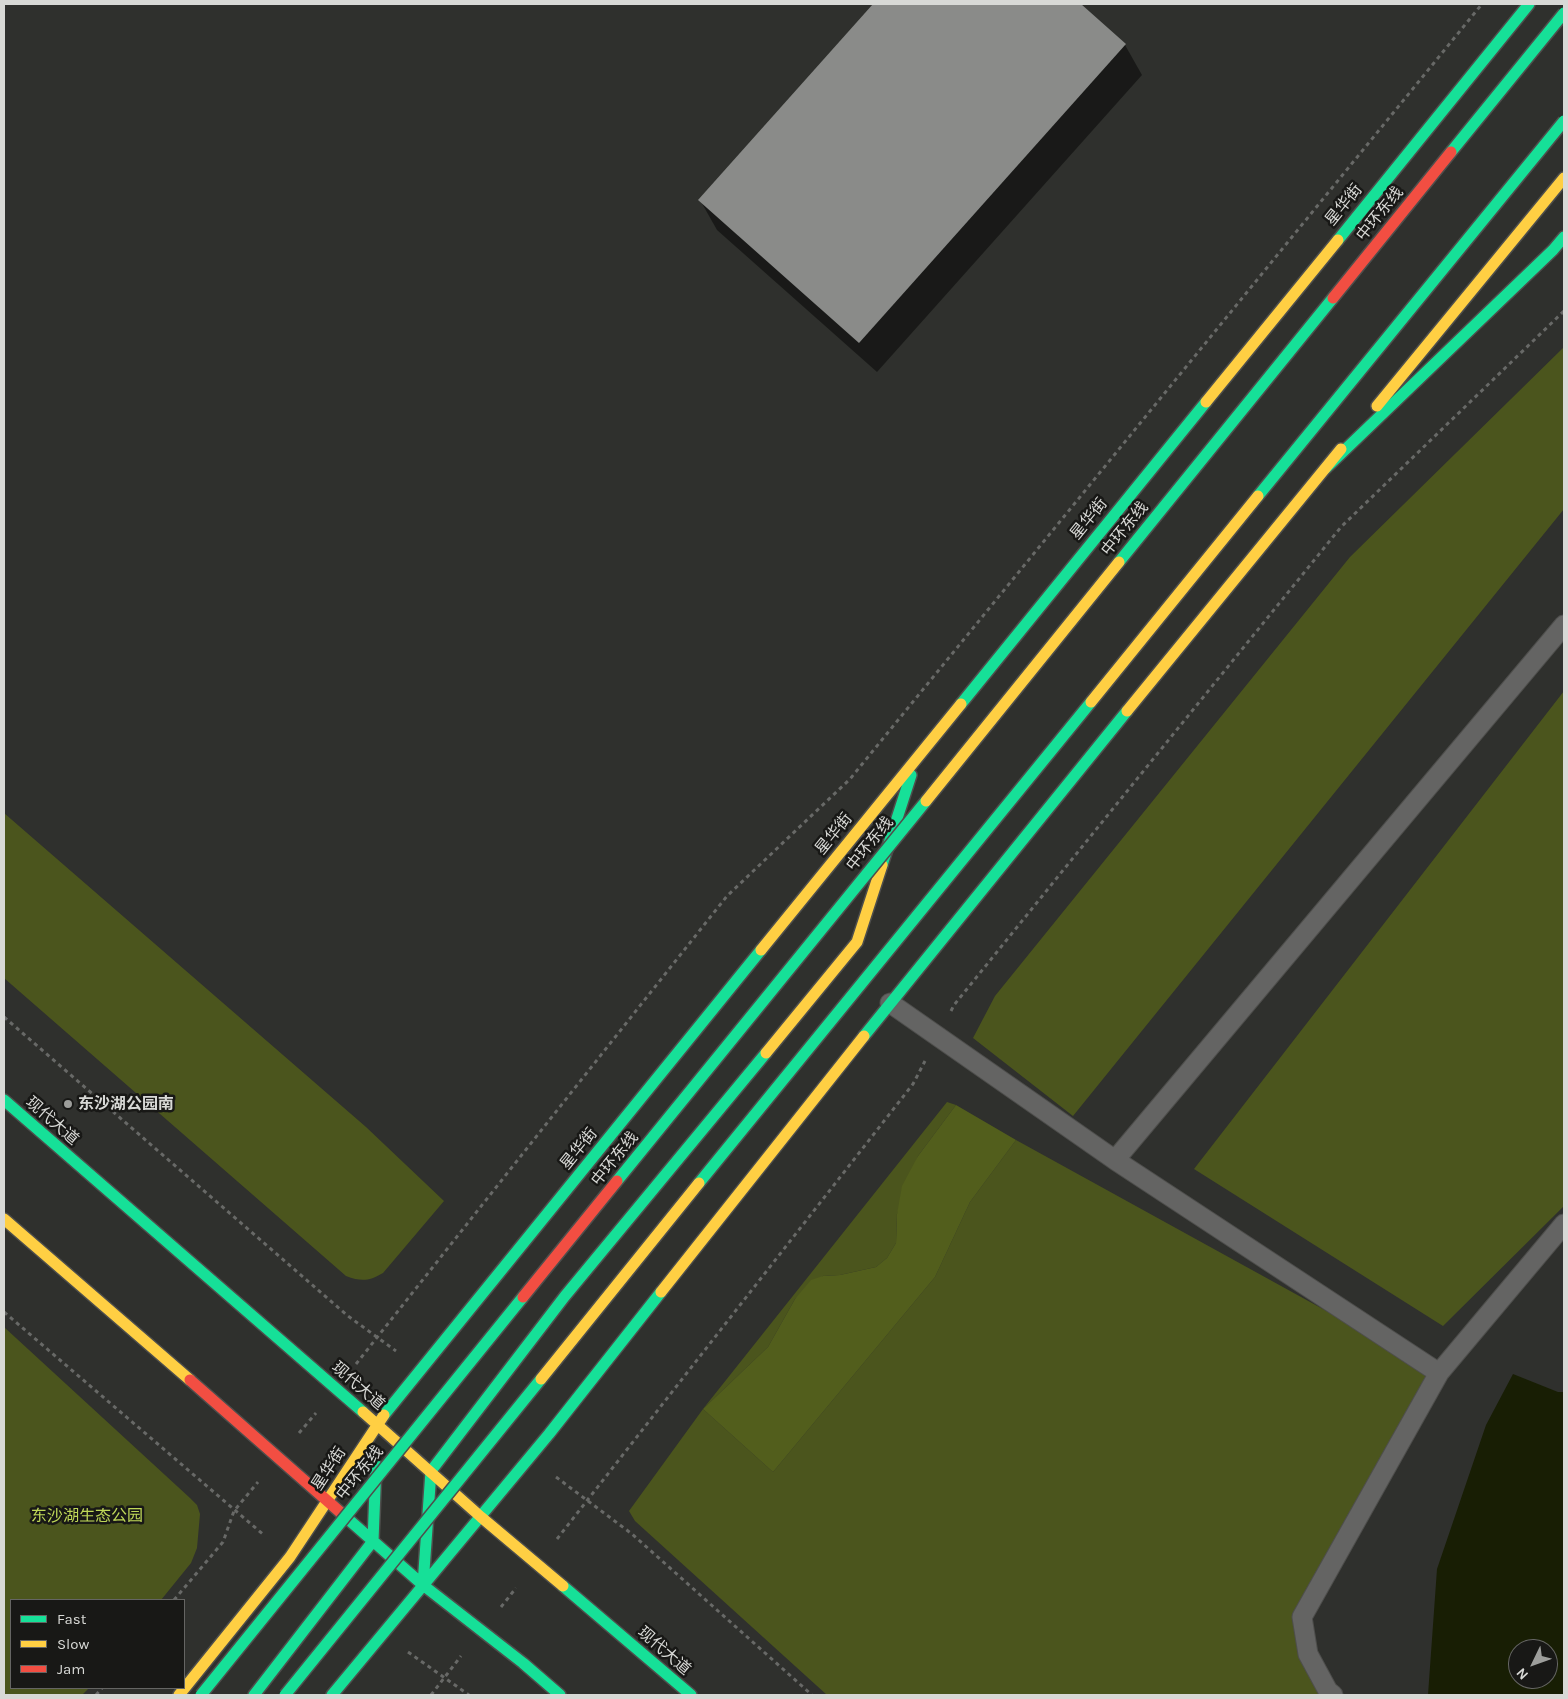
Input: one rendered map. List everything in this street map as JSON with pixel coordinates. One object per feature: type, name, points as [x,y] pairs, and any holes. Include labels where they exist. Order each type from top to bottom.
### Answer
[{"type":"main road","name":"星华街","points":[[185,1688],[290,1557],[378,1424],[1529,4]]},
{"type":"main road","name":"中环东线","points":[[201,1695],[1564,13]]},
{"type":"main road","points":[[285,1695],[1564,121]]},
{"type":"main road","points":[[332,1695],[549,1434],[890,1003],[1564,178]]},
{"type":"main road","points":[[1326,468],[1553,250],[1564,237]]},
{"type":"main road","points":[[423,1585],[431,1471],[565,1296],[857,942],[916,759]]},
{"type":"main road","name":"现代大道","points":[[4,1100],[378,1424],[480,1517],[691,1695]]},
{"type":"main road","points":[[611,1151],[620,1124]]},
{"type":"main road","points":[[582,1242],[603,1178]]},
{"type":"main road","points":[[4,1219],[423,1585],[523,1663],[560,1695]]},
{"type":"main road","points":[[565,1296],[574,1269]]},
{"type":"main road","points":[[254,1695],[373,1541],[378,1424]]},
{"type":"lane","points":[[1115,1160],[1564,624]]},
{"type":"lane","points":[[890,1003],[1115,1160],[1439,1374]]},
{"type":"lane","points":[[1332,1695],[1308,1654],[1302,1617],[1439,1374],[1564,1224]]},
{"type":"path","points":[[175,1599],[223,1542],[234,1511],[379,1337],[727,896],[850,779],[1482,4]]},
{"type":"path","points":[[431,1695],[537,1564],[913,1084],[954,1005],[1341,527],[1564,310]]},
{"type":"path","points":[[4,1312],[290,1557]]},
{"type":"path","points":[[383,1635],[468,1695]]},
{"type":"green space","points":[[1564,347],[1564,509],[1073,1116],[973,1038],[995,996],[1350,557]]},
{"type":"green space","points":[[1564,691],[1564,1206],[1443,1326],[1194,1169]]},
{"type":"green space","points":[[4,813],[366,1127],[444,1201],[383,1273],[365,1280],[346,1276],[4,978]]},
{"type":"green space","points":[[947,1102],[956,1105],[918,1156],[897,1214],[896,1243],[887,1258],[876,1267],[840,1275],[823,1276],[795,1299],[768,1347],[703,1409]]},
{"type":"green space","points":[[956,1105],[1016,1140],[970,1202],[935,1277],[773,1472],[703,1409],[768,1347],[795,1299],[811,1280],[823,1276],[840,1275],[876,1267],[887,1258],[896,1243],[897,1214],[902,1186],[918,1156]]},
{"type":"green space","points":[[1016,1140],[1439,1373],[1303,1617],[1333,1695],[827,1695],[635,1521],[629,1511],[703,1409],[773,1472],[935,1277],[970,1202]]},
{"type":"green space","name":"东沙湖生态公园","points":[[4,1327],[190,1498],[197,1505],[200,1514],[197,1548],[191,1563],[162,1599],[10,1599],[10,1689],[88,1689],[82,1695],[4,1695]]},
{"type":"shaded area","points":[[1513,1374],[1558,1392],[1564,1392],[1564,1695],[1428,1695],[1437,1569],[1486,1425]]},
{"type":"building","points":[[873,4],[1081,4],[1126,44],[859,343],[698,200]]},
{"type":"traffic: fast","points":[[1338,240],[1529,4]]},
{"type":"traffic: fast","points":[[1451,152],[1564,13]]},
{"type":"traffic: fast","points":[[1258,496],[1564,121]]},
{"type":"traffic: fast","points":[[1326,468],[1553,250],[1564,237]]},
{"type":"traffic: fast","points":[[1119,562],[1333,298]]},
{"type":"traffic: fast","points":[[961,704],[1206,402]]},
{"type":"traffic: fast","points":[[699,1183],[1091,702]]},
{"type":"traffic: fast","points":[[864,1036],[1127,711]]},
{"type":"traffic: fast","points":[[882,865],[911,775]]},
{"type":"traffic: fast","points":[[617,1181],[926,801]]},
{"type":"traffic: fast","points":[[384,1415],[761,950]]},
{"type":"traffic: fast","points":[[423,1585],[431,1471],[565,1296],[766,1053]]},
{"type":"traffic: fast","points":[[4,1100],[363,1412]]},
{"type":"traffic: fast","points":[[332,1695],[549,1434],[661,1292]]},
{"type":"traffic: fast","points":[[201,1695],[523,1297]]},
{"type":"traffic: fast","points":[[285,1695],[541,1379]]},
{"type":"traffic: fast","points":[[254,1695],[373,1541],[376,1465]]},
{"type":"traffic: fast","points":[[340,1512],[423,1585],[523,1663],[560,1695]]},
{"type":"traffic: fast","points":[[563,1586],[691,1695]]},
{"type":"traffic: slow","points":[[1377,406],[1564,178]]},
{"type":"traffic: slow","points":[[1206,402],[1338,240]]},
{"type":"traffic: slow","points":[[1127,711],[1341,449]]},
{"type":"traffic: slow","points":[[1091,702],[1258,496]]},
{"type":"traffic: slow","points":[[926,801],[1119,562]]},
{"type":"traffic: slow","points":[[761,950],[961,704]]},
{"type":"traffic: slow","points":[[766,1053],[857,942],[882,865]]},
{"type":"traffic: slow","points":[[661,1292],[864,1036]]},
{"type":"traffic: slow","points":[[541,1379],[699,1183]]},
{"type":"traffic: slow","points":[[4,1219],[190,1380]]},
{"type":"traffic: slow","points":[[363,1412],[481,1517],[563,1586]]},
{"type":"traffic: slow","points":[[185,1688],[290,1557],[384,1415]]},
{"type":"traffic: slow","points":[[179,1695],[184,1689]]},
{"type":"traffic: jam","points":[[1333,298],[1451,152]]},
{"type":"traffic: jam","points":[[523,1297],[617,1181]]},
{"type":"traffic: jam","points":[[190,1380],[340,1512]]},
{"type":"place","name":"东沙湖公园南","points":[[68,1104]]}]
